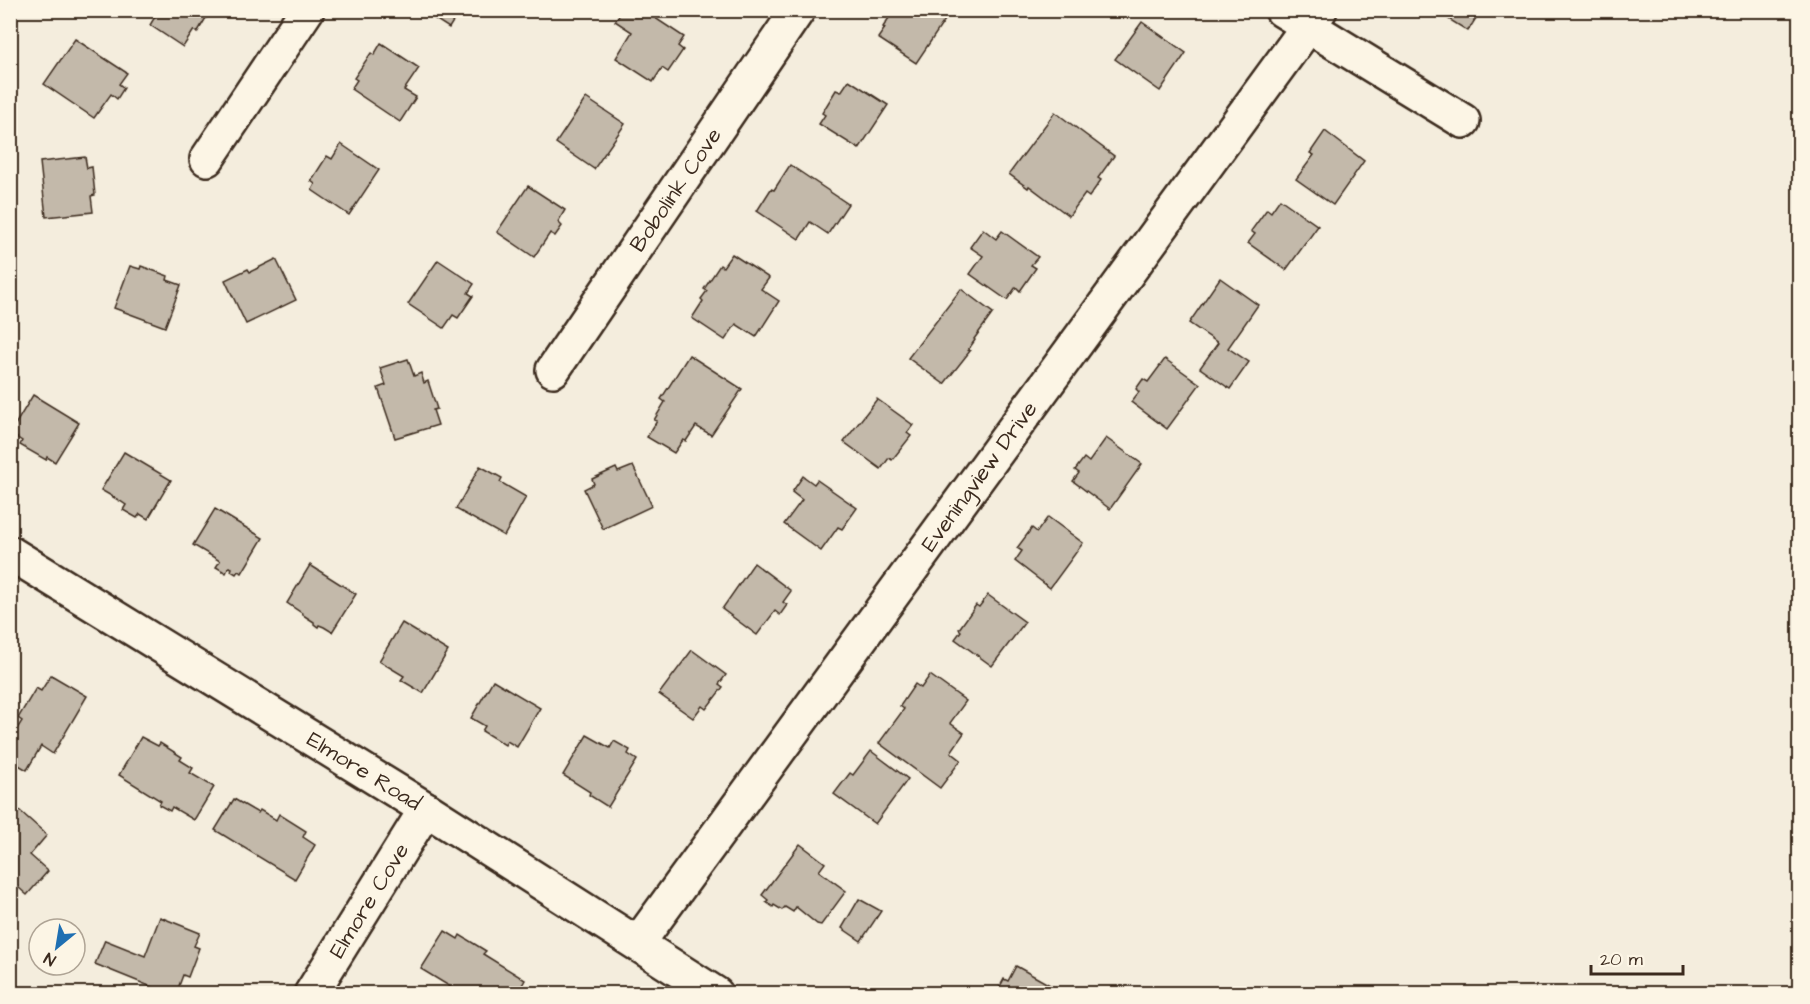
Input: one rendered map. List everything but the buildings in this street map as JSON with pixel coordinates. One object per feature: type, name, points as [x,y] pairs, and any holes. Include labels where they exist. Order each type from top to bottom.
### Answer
[{"type":"street","points":[[207,159],[307,10]]},
{"type":"street","name":"Bobolink Cove","points":[[553,370],[798,10]]},
{"type":"street","points":[[1303,16],[1463,121]]},
{"type":"street","name":"Eveningview Drive","points":[[638,943],[1303,16]]},
{"type":"street","name":"Elmore Road","points":[[15,565],[426,809],[716,993]]},
{"type":"street","name":"Elmore Cove","points":[[311,993],[426,809]]}]
